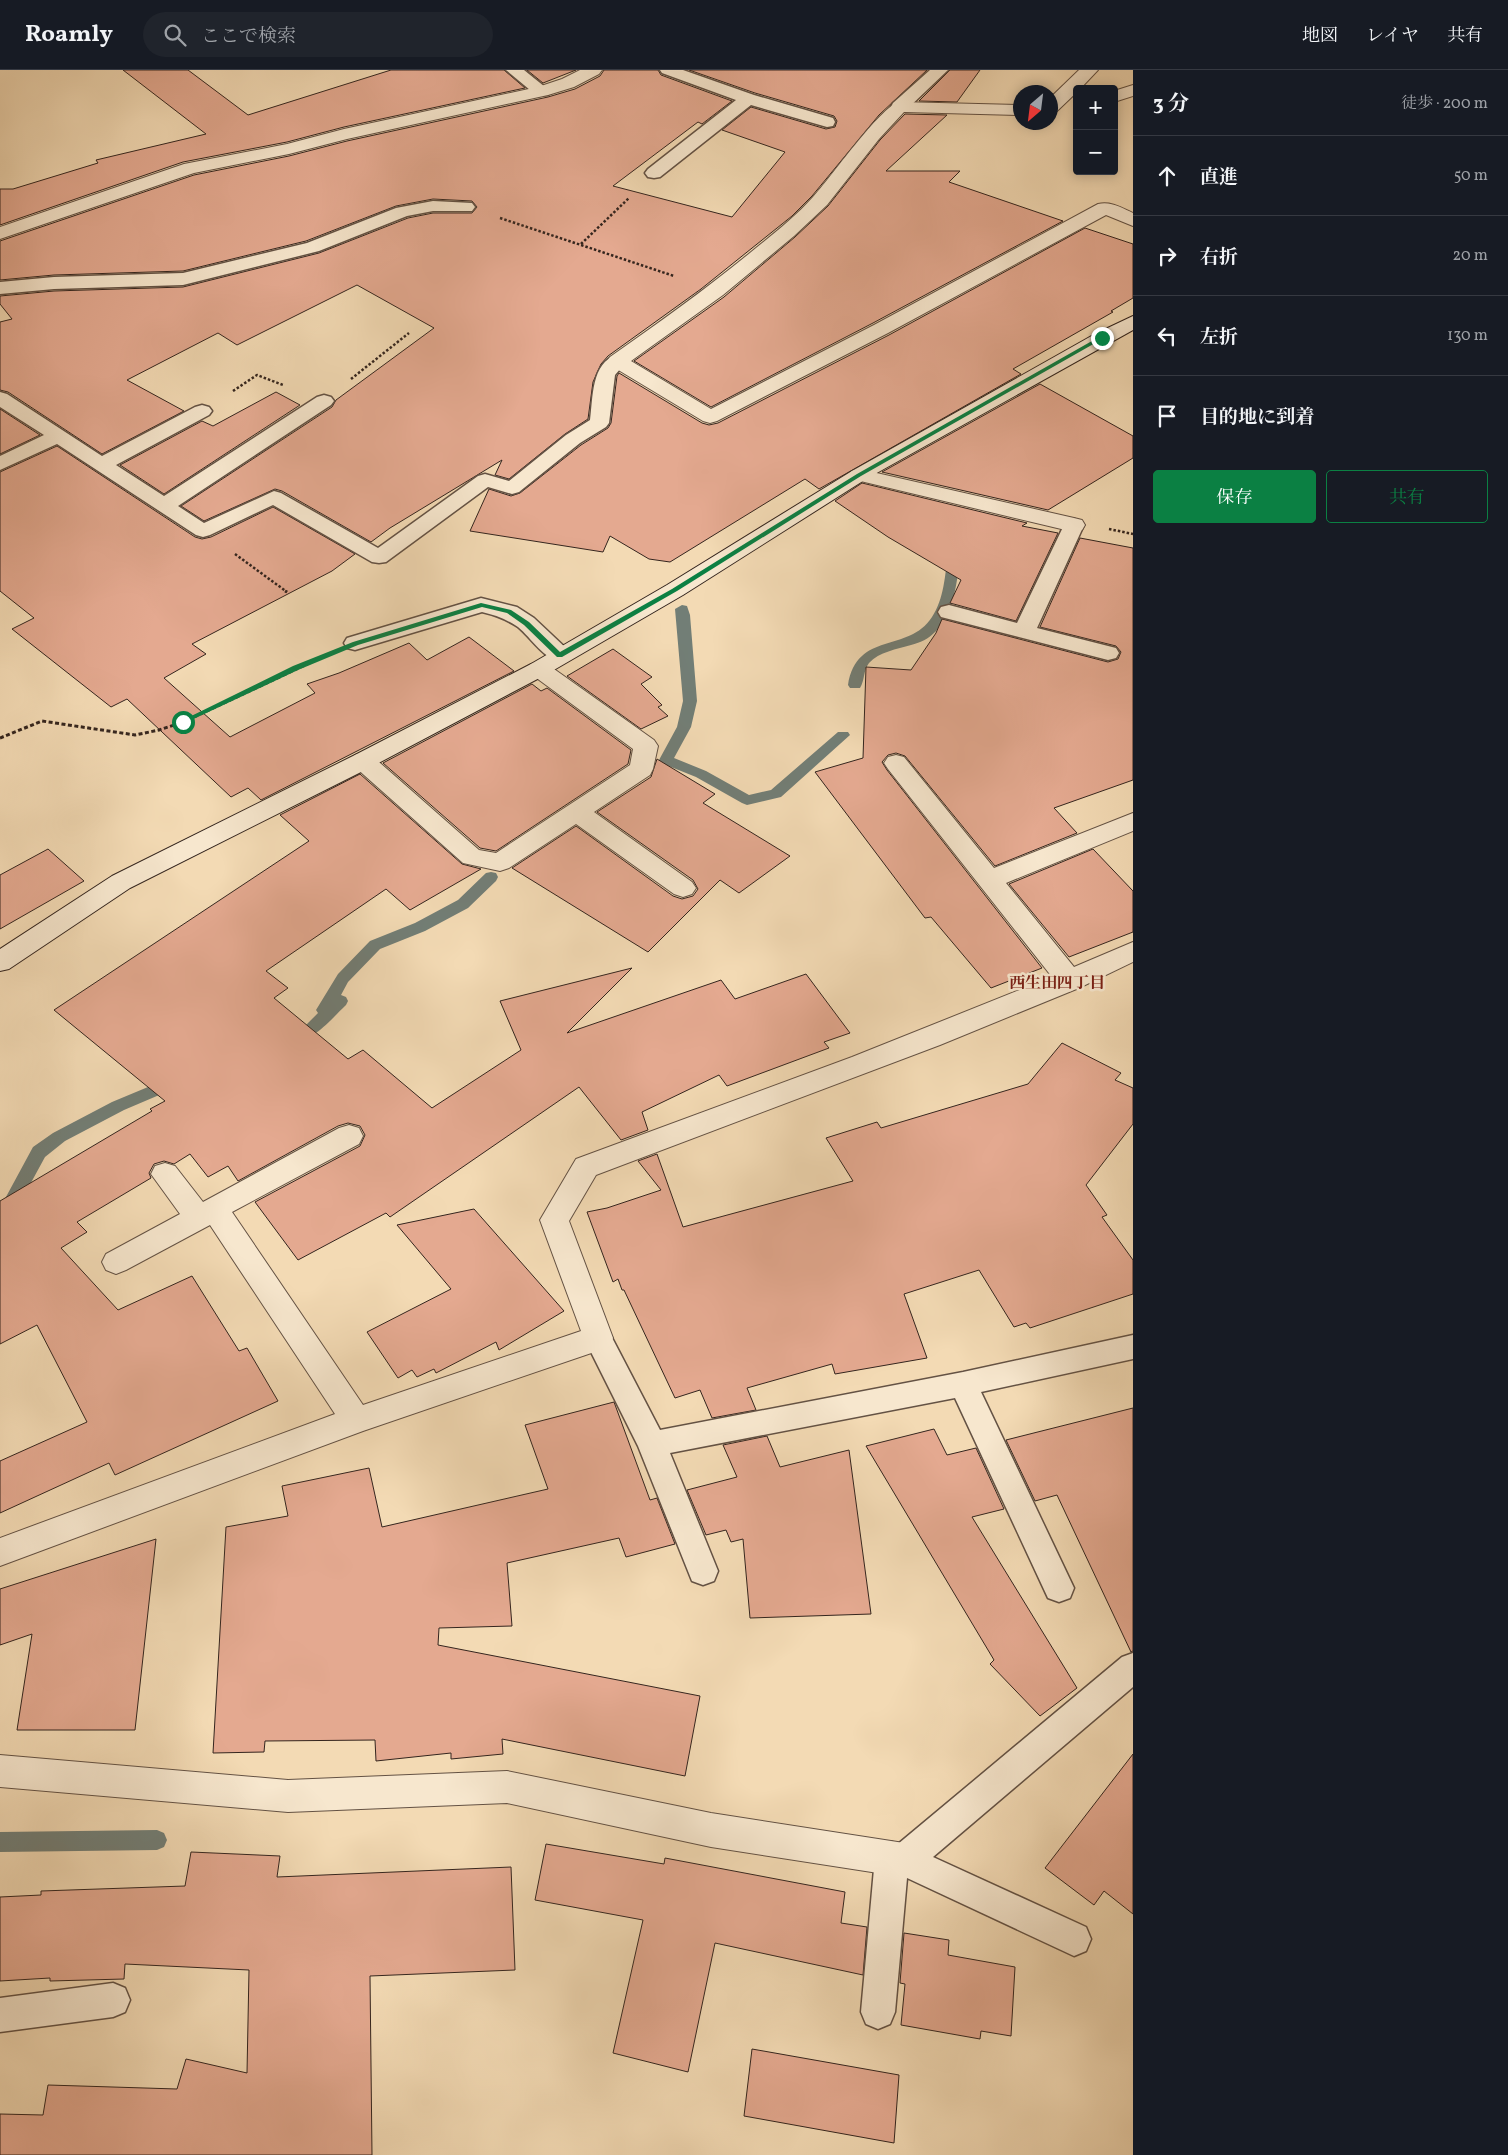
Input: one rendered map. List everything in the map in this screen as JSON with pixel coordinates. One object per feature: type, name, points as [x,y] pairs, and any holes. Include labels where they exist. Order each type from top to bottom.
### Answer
[{"type":"street","points":[[0,233],[190,168],[289,149],[344,134],[542,91],[568,83],[593,70]]},
{"type":"street","points":[[1074,85],[1089,70]]},
{"type":"street","points":[[1073,86],[1050,108],[1073,105]]},
{"type":"street","points":[[1118,96],[1133,90]]},
{"type":"street","points":[[1013,110],[899,107],[873,135],[820,201],[788,232],[716,291],[617,362],[710,417],[873,334],[1105,208],[1133,220]]},
{"type":"street","points":[[0,962],[122,882],[363,762],[539,668],[675,590],[859,475],[1133,322]]},
{"type":"street","points":[[859,475],[1074,525]]},
{"type":"street","points":[[363,762],[472,857],[500,862],[642,769],[646,746],[539,668]]},
{"type":"street","points":[[896,763],[1070,981]]},
{"type":"street","points":[[576,812],[684,888]]},
{"type":"street","points":[[990,880],[1133,821]]},
{"type":"street","points":[[0,1552],[356,1420],[598,1338],[554,1220],[586,1167],[989,1015],[1070,981],[1133,951]]},
{"type":"street","points":[[116,1262],[349,1136]]},
{"type":"street","points":[[165,1174],[206,1213],[356,1420]]},
{"type":"street","points":[[0,1771],[288,1796],[507,1787],[711,1830],[898,1859]]},
{"type":"lane","points":[[514,70],[542,91]]},
{"type":"lane","points":[[668,70],[748,99],[827,122]]},
{"type":"lane","points":[[899,107],[940,70]]},
{"type":"lane","points":[[654,173],[748,99]]},
{"type":"lane","points":[[0,288],[54,283],[182,279],[313,247],[402,212],[433,206],[466,207]]},
{"type":"lane","points":[[0,398],[103,464],[202,531],[274,497],[379,557],[485,480],[512,488],[572,439],[599,423],[606,374],[617,362]]},
{"type":"lane","points":[[165,505],[324,401]]},
{"type":"lane","points":[[103,464],[202,411]]},
{"type":"lane","points":[[0,464],[58,436]]},
{"type":"lane","points":[[1024,632],[1074,525]]},
{"type":"lane","points":[[355,643],[481,605],[509,612],[526,623],[560,655]]},
{"type":"lane","points":[[948,612],[1108,653]]},
{"type":"lane","points":[[598,1338],[652,1444],[702,1571]]},
{"type":"lane","points":[[652,1444],[963,1384],[1133,1347]]},
{"type":"lane","points":[[963,1384],[1059,1588]]},
{"type":"lane","points":[[878,2012],[898,1859],[1133,1667]]},
{"type":"lane","points":[[898,1859],[1074,1939]]},
{"type":"lane","points":[[0,2015],[113,2000]]},
{"type":"path","points":[[581,244],[654,173]]},
{"type":"path","points":[[466,207],[656,269]]},
{"type":"path","points":[[202,531],[287,592]]},
{"type":"path","points":[[0,738],[42,721],[135,735],[159,730],[183,722],[295,668],[355,643]]},
{"type":"building","points":[[123,70],[188,70],[248,115],[391,70],[504,70],[525,88],[344,127],[287,142],[183,162],[0,225],[0,189],[13,189],[98,163],[96,160],[206,134]]},
{"type":"building","points":[[527,70],[576,70],[543,83]]},
{"type":"building","points":[[604,70],[658,70],[661,75],[732,101],[702,124],[698,122],[613,186],[732,217],[785,152],[722,130],[751,107],[826,129],[835,127],[837,121],[834,116],[755,93],[689,70],[927,70],[879,115],[812,196],[792,216],[701,289],[608,356],[601,364],[593,382],[588,419],[565,434],[509,479],[495,475],[502,460],[390,528],[371,542],[282,491],[275,489],[204,521],[181,506],[332,407],[336,400],[434,328],[357,285],[237,345],[218,333],[127,380],[184,411],[102,454],[8,392],[0,390],[0,322],[12,319],[0,304],[0,296],[54,291],[183,287],[319,253],[408,218],[433,213],[472,213],[477,207],[472,201],[433,199],[396,206],[306,241],[183,271],[54,275],[0,280],[0,241],[194,175],[289,156],[347,141],[548,97],[575,89],[600,76]]},
{"type":"building","points":[[950,70],[980,70],[957,102],[919,101]]},
{"type":"building","points":[[905,114],[947,115],[886,171],[960,171],[949,182],[1063,221],[711,407],[634,361],[724,297],[795,237],[828,206],[880,140]]},
{"type":"building","points":[[1085,228],[1133,244],[1133,298],[1111,311],[1113,312],[1013,369],[1021,374],[819,489],[805,479],[670,562],[649,559],[610,536],[603,552],[470,531],[489,489],[511,496],[520,493],[581,445],[608,428],[611,423],[617,376],[619,373],[702,423],[709,425],[718,423],[889,335]]},
{"type":"building","points":[[1040,384],[1133,436],[1133,458],[1048,510],[882,472]]},
{"type":"building","points":[[276,392],[300,405],[164,494],[120,465],[202,421],[213,426]]},
{"type":"building","points":[[0,409],[40,435],[0,454]]},
{"type":"building","points":[[57,446],[195,537],[202,539],[211,537],[273,507],[355,554],[332,571],[192,644],[206,654],[164,678],[230,737],[315,693],[307,684],[339,673],[409,643],[427,660],[469,637],[514,671],[261,800],[248,788],[231,797],[127,699],[111,707],[12,629],[34,618],[0,591],[0,472]]},
{"type":"building","points":[[862,483],[1027,523],[1022,526],[1058,533],[1016,621],[950,603],[961,580],[888,537],[835,501]]},
{"type":"building","points":[[1080,538],[1133,548],[1133,780],[1054,808],[1077,833],[995,866],[905,756],[896,753],[888,755],[882,762],[1042,968],[991,988],[931,917],[925,918],[815,772],[863,758],[866,667],[911,670],[936,633],[942,619],[1108,662],[1118,659],[1121,652],[1116,646],[1040,627]]},
{"type":"building","points":[[613,649],[652,677],[641,684],[662,705],[658,707],[668,716],[641,729],[567,676]]},
{"type":"building","points":[[532,684],[541,691],[547,688],[631,750],[628,764],[496,851],[480,848],[383,763]]},
{"type":"building","points":[[657,759],[715,794],[703,803],[790,856],[739,893],[720,880],[648,952],[512,868],[576,826],[673,896],[682,899],[693,896],[698,889],[693,880],[597,812],[651,777]]},
{"type":"building","points":[[360,774],[462,864],[481,869],[410,910],[386,889],[266,971],[288,988],[274,998],[348,1059],[363,1050],[432,1108],[521,1050],[500,1001],[632,968],[567,1033],[721,980],[735,999],[806,974],[850,1033],[824,1042],[829,1048],[727,1086],[719,1075],[642,1112],[648,1130],[621,1140],[579,1087],[390,1217],[386,1213],[298,1260],[255,1202],[360,1146],[365,1135],[360,1126],[348,1123],[338,1126],[238,1181],[228,1166],[208,1177],[190,1154],[174,1164],[164,1161],[154,1164],[149,1173],[151,1178],[77,1222],[87,1232],[61,1248],[118,1310],[192,1276],[239,1351],[247,1348],[278,1401],[115,1475],[109,1463],[0,1513],[0,1461],[87,1422],[37,1325],[0,1344],[0,1201],[152,1111],[150,1109],[165,1101],[54,1010],[309,841],[280,815]]},
{"type":"building","points":[[48,849],[84,881],[0,929],[0,875]]},
{"type":"building","points":[[1093,849],[1133,891],[1133,932],[1069,957],[1009,884]]},
{"type":"building","points":[[1062,1043],[1121,1073],[1115,1080],[1133,1088],[1133,1124],[1086,1185],[1107,1215],[1102,1217],[1133,1260],[1133,1294],[1030,1328],[1026,1323],[1014,1327],[979,1270],[904,1294],[927,1358],[835,1374],[832,1364],[747,1388],[756,1410],[712,1418],[700,1390],[675,1398],[624,1290],[622,1290],[618,1279],[613,1282],[587,1212],[607,1208],[661,1190],[638,1161],[657,1154],[683,1227],[853,1181],[826,1138],[877,1122],[881,1128],[1028,1084]]},
{"type":"building","points":[[474,1209],[564,1311],[499,1350],[496,1342],[436,1373],[434,1369],[417,1377],[412,1370],[398,1378],[367,1332],[451,1289],[397,1225]]},
{"type":"building","points":[[614,1402],[650,1500],[657,1498],[675,1544],[626,1557],[619,1538],[507,1563],[512,1626],[439,1628],[438,1645],[700,1696],[685,1776],[502,1739],[503,1754],[451,1759],[451,1753],[376,1761],[375,1740],[265,1741],[264,1752],[213,1753],[226,1527],[288,1516],[282,1486],[369,1468],[382,1527],[548,1489],[525,1425]]},
{"type":"building","points":[[1133,1408],[1133,1651],[1131,1652],[1057,1495],[1035,1501],[1006,1440]]},
{"type":"building","points":[[934,1429],[947,1455],[976,1448],[1004,1509],[972,1517],[1077,1688],[1040,1716],[990,1664],[994,1660],[866,1446]]},
{"type":"building","points":[[767,1436],[780,1467],[849,1450],[871,1614],[750,1618],[743,1539],[731,1542],[726,1530],[706,1535],[687,1490],[737,1477],[723,1445]]},
{"type":"building","points":[[156,1539],[135,1730],[17,1730],[32,1634],[0,1645],[0,1589]]},
{"type":"building","points":[[1133,1754],[1133,1914],[1104,1891],[1094,1905],[1045,1868]]},
{"type":"building","points":[[546,1844],[664,1864],[665,1858],[845,1892],[841,1923],[867,1927],[863,1975],[715,1943],[688,2072],[613,2053],[643,1920],[535,1900]]},
{"type":"building","points":[[191,1852],[280,1856],[277,1877],[511,1867],[515,1970],[370,1976],[372,2155],[0,2155],[0,2114],[43,2115],[48,2085],[177,2089],[186,2059],[247,2073],[249,1970],[125,1964],[124,1979],[50,1981],[50,1978],[0,1981],[0,1897],[41,1895],[41,1891],[185,1886]]},
{"type":"building","points":[[904,1933],[949,1940],[948,1955],[1015,1967],[1011,2036],[981,2031],[980,2039],[901,2025],[905,1984],[900,1983]]},
{"type":"building","points":[[752,2049],[899,2075],[894,2143],[744,2116]]},
{"type":"waterway","points":[[855,685],[860,666],[865,659],[879,650],[919,638],[938,619],[947,600],[954,554]]},
{"type":"waterway","points":[[682,609],[690,701],[684,727],[666,760],[701,774],[747,800],[776,794],[843,735]]},
{"type":"waterway","points":[[324,1010],[343,978],[375,945],[420,927],[463,904],[491,877]]},
{"type":"waterway","points":[[292,1036],[309,1031],[340,1001]]},
{"type":"waterway","points":[[0,1220],[3,1218],[39,1152],[59,1137],[118,1106],[172,1083]]},
{"type":"waterway","points":[[0,1842],[157,1840]]},
{"type":"district","name":"西生田四丁目","points":[[1057,984]]},
{"type":"route","points":[[183,722],[295,668],[355,643],[481,605],[509,612],[526,623],[560,655],[675,590],[859,475],[1102,338]]}]
